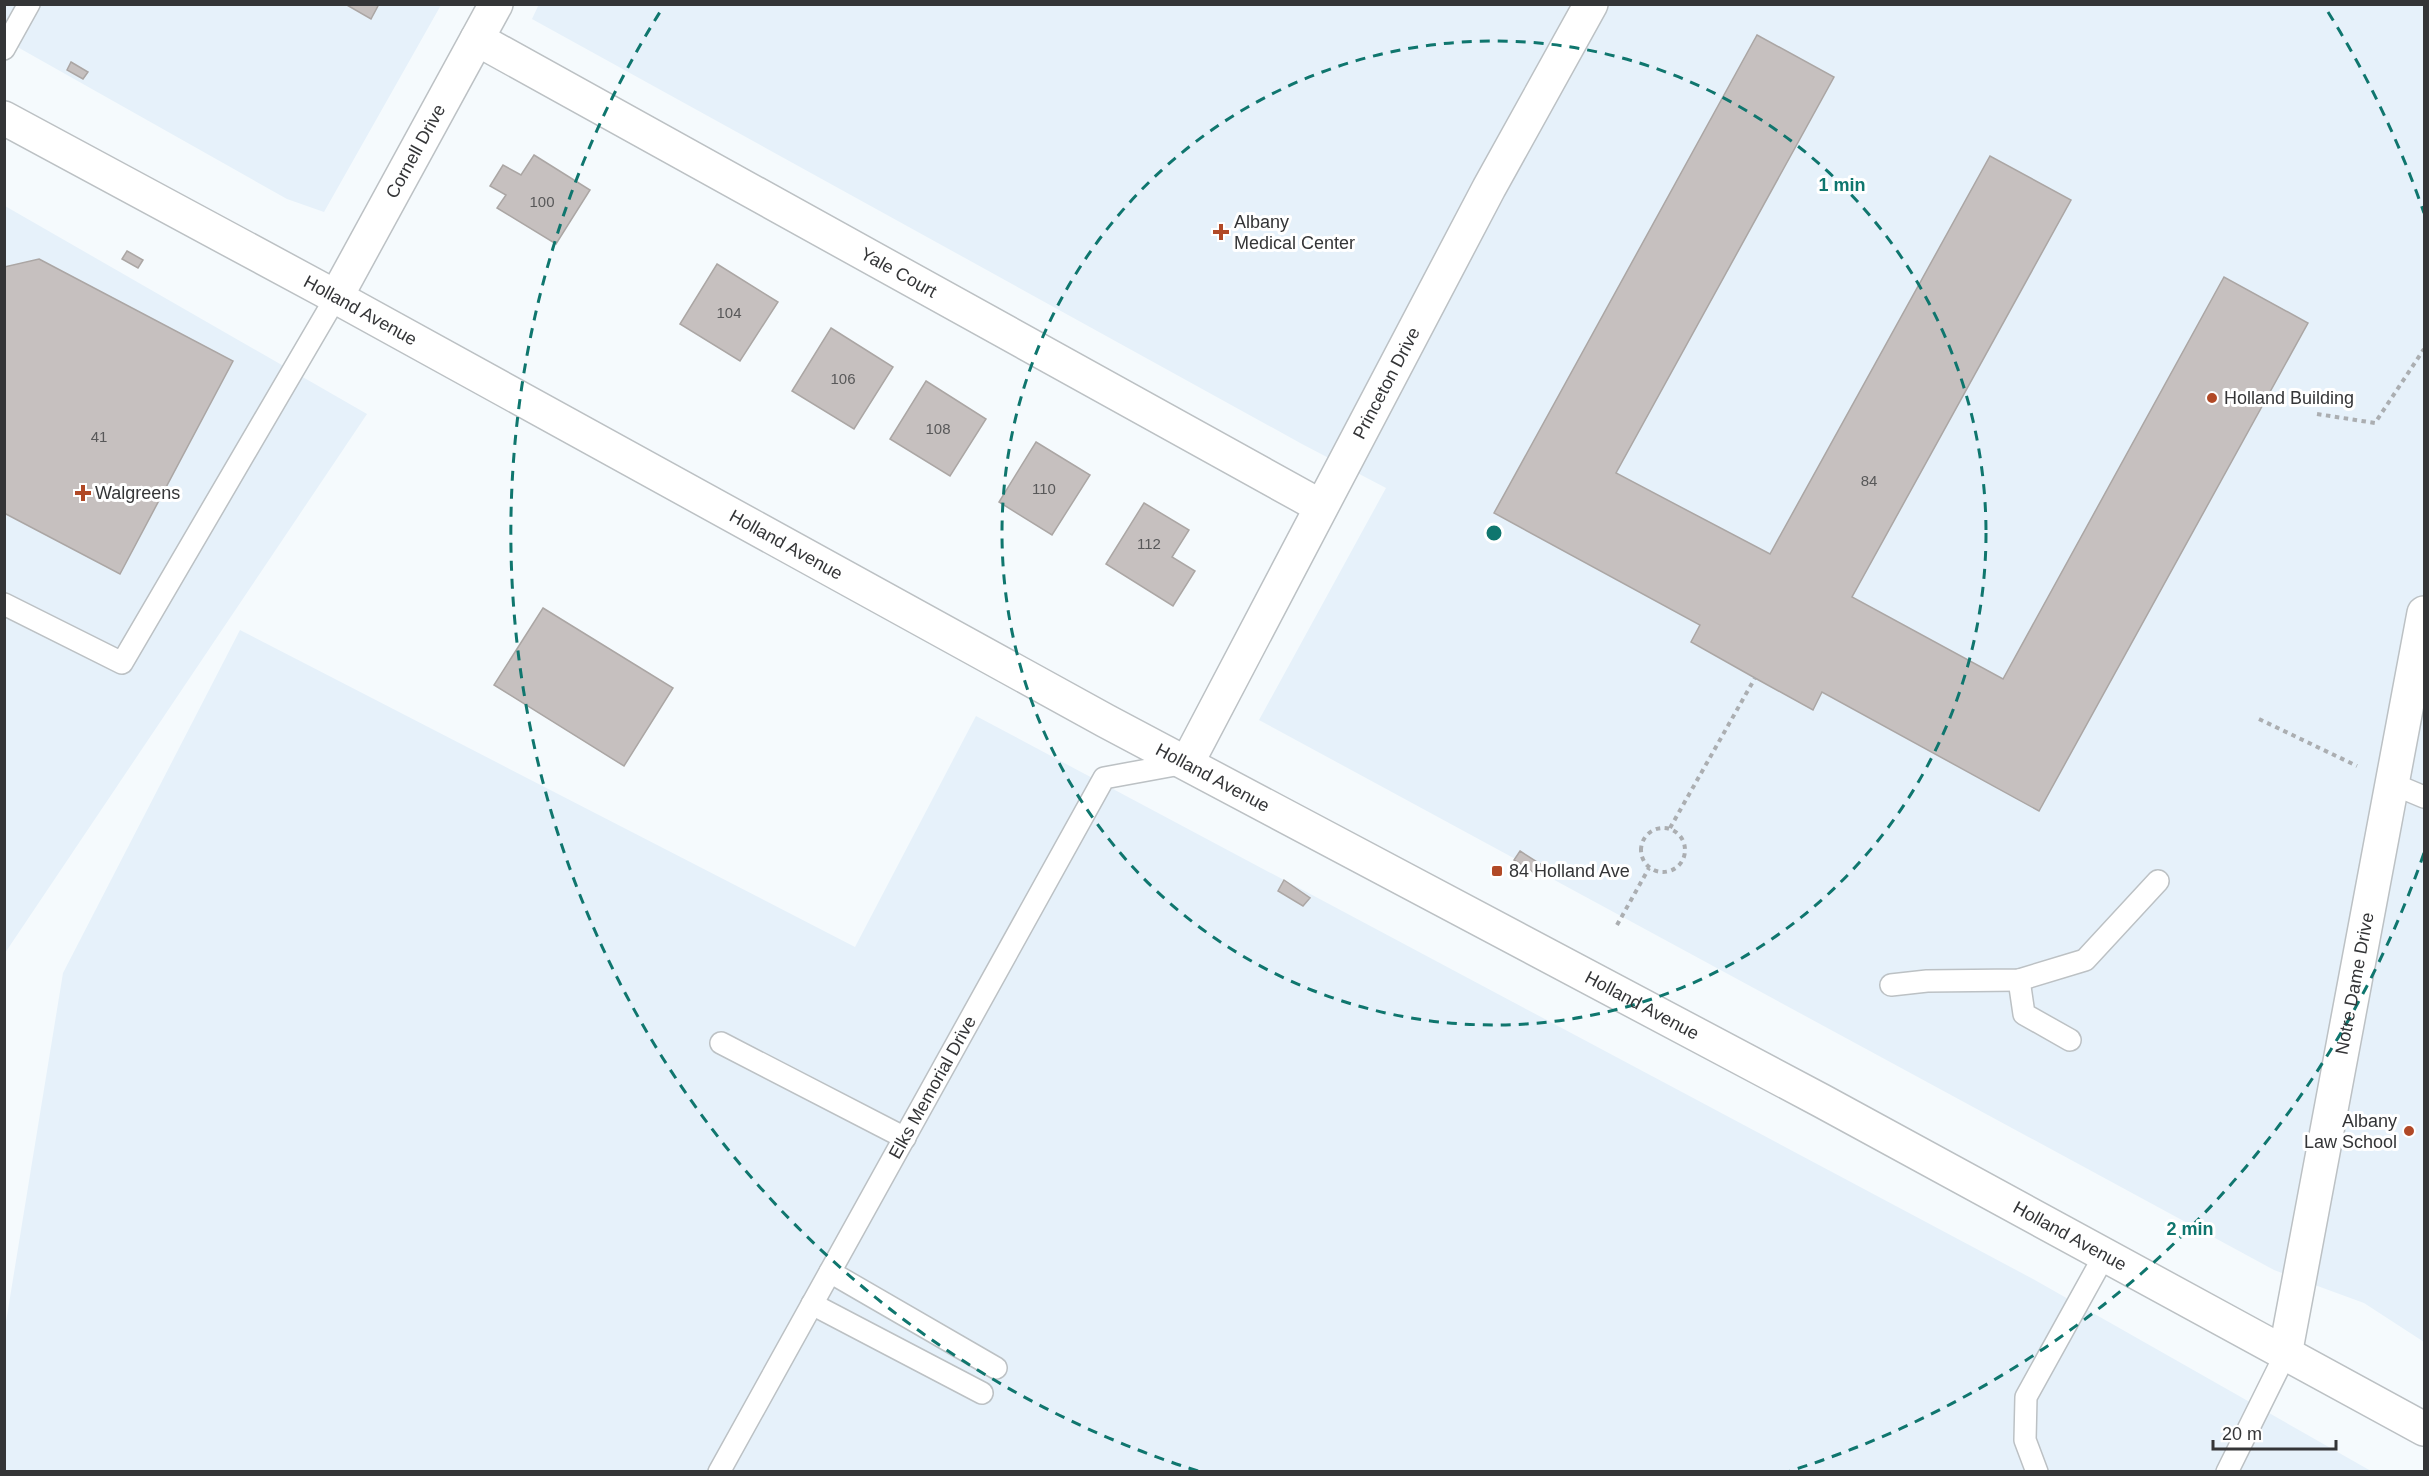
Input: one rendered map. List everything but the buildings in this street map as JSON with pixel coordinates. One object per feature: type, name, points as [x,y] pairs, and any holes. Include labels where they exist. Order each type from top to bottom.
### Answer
[{"type":"street","name":"Cornell Drive","points":[[336,297],[496,4]]},
{"type":"street","name":"Princeton Drive","points":[[1187,763],[1488,188],[1591,4]]},
{"type":"street","name":"Yale Court","points":[[477,39],[1320,506]]},
{"type":"street","name":"Holland Avenue","points":[[4,118],[336,297],[1114,725],[1822,1101],[2424,1430]]},
{"type":"street","name":"Notre Dame Drive","points":[[2285,1355],[2424,613]]},
{"type":"lane","points":[[4,49],[29,4]]},
{"type":"lane","points":[[4,604],[122,663],[336,297]]},
{"type":"lane","name":"Elks Memorial Drive","points":[[719,1472],[1104,778],[1187,763]]},
{"type":"lane","points":[[2392,784],[2424,797]]},
{"type":"lane","points":[[1891,985],[1928,981],[2019,980],[2085,960],[2158,881]]},
{"type":"lane","points":[[2019,980],[2024,1014],[2070,1040]]},
{"type":"lane","points":[[721,1043],[904,1138]]},
{"type":"lane","points":[[2037,1472],[2025,1440],[2026,1397],[2104,1256]]},
{"type":"lane","points":[[830,1272],[996,1368]]},
{"type":"lane","points":[[812,1304],[982,1393]]},
{"type":"lane","points":[[2227,1472],[2285,1355]]},
{"type":"path","points":[[2317,414],[2375,423],[2424,349]]},
{"type":"path","points":[[1670,828],[1755,678]]},
{"type":"path","points":[[2259,719],[2392,784]]},
{"type":"path","points":[[1655,828],[1670,828],[1682,837],[1685,845],[1684,858],[1679,865],[1666,872],[1659,872],[1649,867],[1641,855],[1641,844],[1645,836],[1655,828]]},
{"type":"path","points":[[1617,925],[1649,867]]},
{"type":"shaded area","points":[[539,4],[2424,5],[2424,1342],[2364,1303],[2274,1270],[1259,720],[1386,488],[1302,444],[532,19]]},
{"type":"shaded area","points":[[5,5],[441,5],[324,212],[287,199],[5,40]]},
{"type":"shaded area","points":[[5,206],[367,414],[5,953]]},
{"type":"shaded area","points":[[240,630],[855,947],[976,716],[2033,1279],[2371,1471],[5,1472],[5,1328],[63,973]]},
{"type":"place","name":"Albany Medical Center","points":[[1221,232]]},
{"type":"place","name":"Holland Building","points":[[2212,398]]},
{"type":"place","name":"Walgreens","points":[[83,493]]},
{"type":"place","name":"84 Holland Ave","points":[[1497,871]]},
{"type":"place","name":"Albany Law School","points":[[2409,1131]]}]
